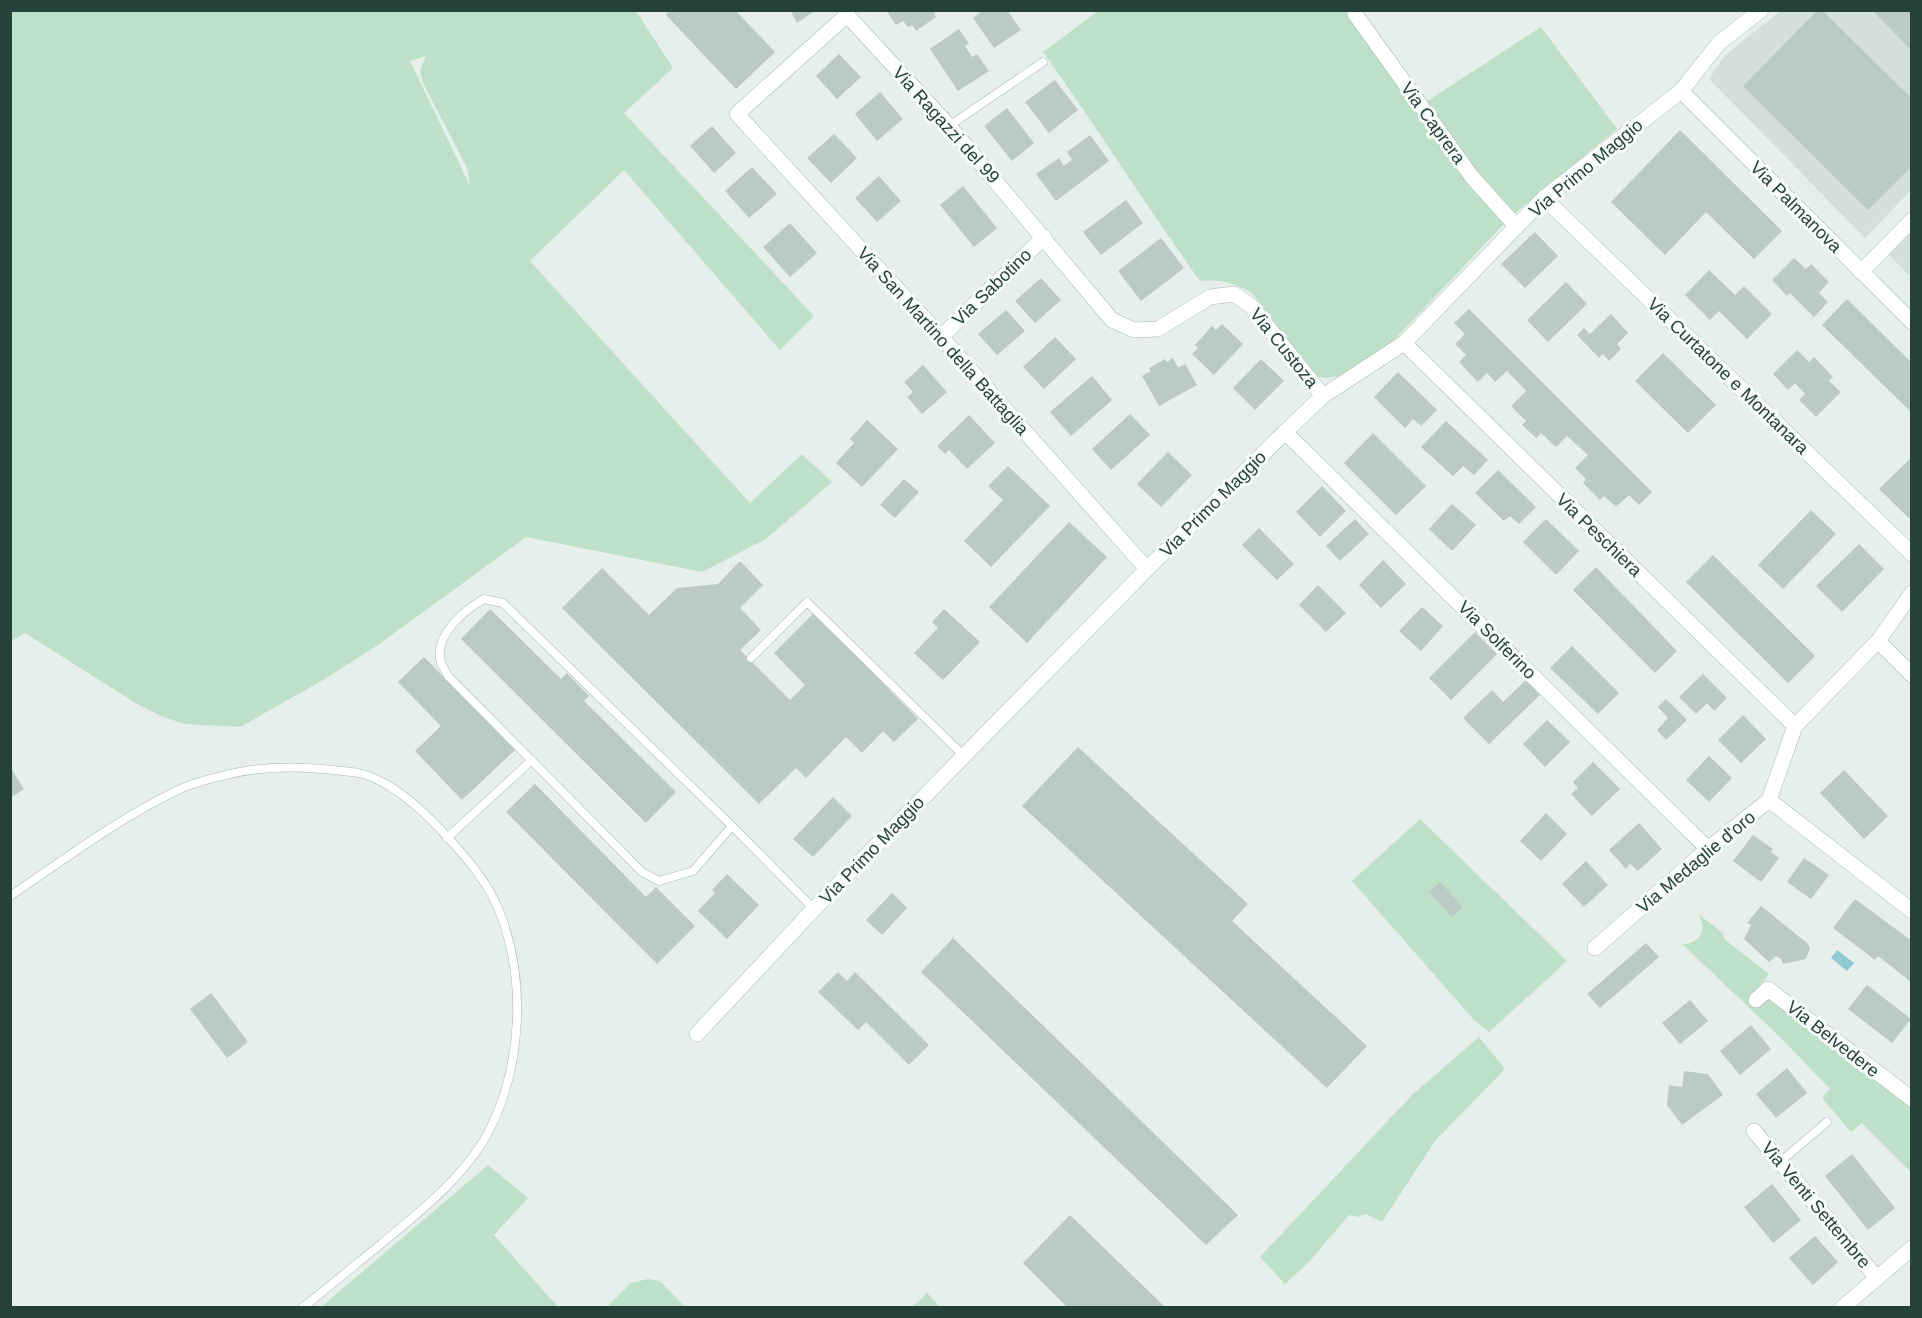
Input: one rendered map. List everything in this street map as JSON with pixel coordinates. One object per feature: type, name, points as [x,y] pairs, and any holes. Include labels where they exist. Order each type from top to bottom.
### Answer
[{"type":"street","name":"Via Primo Maggio","points":[[697,1034],[814,909],[1147,569],[1285,432],[1323,396],[1404,343],[1544,198],[1681,91],[1719,43],[1761,10]]},
{"type":"street","name":"Via Caprera","points":[[1355,14],[1472,177],[1516,227]]},
{"type":"street","name":"Via Ragazzi del 99","points":[[737,114],[847,15],[949,126],[1112,320],[1134,330],[1158,329],[1210,297]]},
{"type":"street","name":"Via Palmanova","points":[[1681,91],[1911,322]]},
{"type":"street","name":"Via San Martino della Battaglia","points":[[737,114],[1147,569]]},
{"type":"street","name":"Via Curtatone e Montanara","points":[[1544,198],[1911,554]]},
{"type":"street","points":[[1861,272],[1911,220]]},
{"type":"street","name":"Via Sabotino","points":[[940,337],[1044,237]]},
{"type":"street","name":"Via Custoza","points":[[1210,297],[1234,294],[1251,306],[1323,396]]},
{"type":"street","name":"Via Peschiera","points":[[1404,343],[1795,726]]},
{"type":"street","name":"Via Solferino","points":[[1285,432],[1708,849]]},
{"type":"street","points":[[1769,800],[1795,726],[1878,641],[1911,593]]},
{"type":"street","points":[[1878,641],[1911,675]]},
{"type":"street","name":"Via Medaglie d'oro","points":[[1595,948],[1708,849],[1769,800],[1911,911]]},
{"type":"street","name":"Via Belvedere","points":[[1756,1000],[1768,988],[1911,1099]]},
{"type":"street","name":"Via Venti Settembre","points":[[1754,1131],[1877,1278]]},
{"type":"street","points":[[1842,1308],[1911,1248]]},
{"type":"lane","points":[[949,126],[1043,62]]},
{"type":"lane","points":[[732,826],[693,871],[658,881],[642,872],[448,676],[441,662],[441,643],[453,624],[473,605],[484,599],[503,603],[732,826],[814,909]]},
{"type":"lane","points":[[751,658],[807,602],[964,756]]},
{"type":"lane","points":[[447,838],[532,760]]},
{"type":"lane","points":[[10,896],[118,824],[180,789],[232,773],[287,766],[364,774],[395,790],[425,813],[477,871],[499,911],[510,947],[516,993],[514,1053],[505,1092],[490,1129],[466,1163],[434,1200],[302,1308]]},
{"type":"lane","points":[[1780,1162],[1827,1122]]},
{"type":"shaded area","points":[[1781,11],[1911,11],[1911,190],[1865,238],[1709,79],[1725,55]]},
{"type":"shaded area","points":[[1911,232],[1911,277],[1889,255]]},
{"type":"green space","points":[[11,10],[636,11],[673,68],[624,113],[814,316],[780,350],[624,170],[530,261],[750,503],[802,454],[832,482],[766,539],[702,572],[526,537],[378,645],[323,680],[240,727],[184,724],[161,716],[137,704],[25,633],[11,641]],"holes":[[[426,56],[420,70],[423,83],[467,168],[470,186],[410,61]]]},
{"type":"green space","points":[[1098,11],[1360,11],[1505,223],[1394,340],[1340,376],[1325,378],[1313,375],[1253,294],[1228,283],[1200,281],[1043,52]]},
{"type":"green space","points":[[1541,27],[1617,129],[1513,215],[1473,173],[1426,102]]},
{"type":"green space","points":[[1420,819],[1567,961],[1489,1032],[1474,1020],[1352,881]]},
{"type":"green space","points":[[1698,914],[1723,933],[1724,939],[1769,974],[1759,986],[1911,1104],[1911,1172],[1862,1123],[1851,1132],[1822,1098],[1830,1089],[1780,1037],[1682,944],[1698,939],[1702,925]]},
{"type":"green space","points":[[1479,1037],[1505,1069],[1435,1141],[1382,1222],[1366,1214],[1358,1217],[1349,1215],[1309,1262],[1285,1284],[1260,1257],[1412,1095]]},
{"type":"green space","points":[[488,1165],[528,1198],[494,1235],[558,1307],[321,1307]]},
{"type":"green space","points":[[648,1279],[660,1281],[685,1307],[607,1307],[631,1283]]},
{"type":"green space","points":[[927,1293],[940,1307],[912,1307]]},
{"type":"water","points":[[1837,950],[1854,963],[1847,971],[1831,958]]},
{"type":"building","points":[[670,10],[735,10],[775,52],[736,89],[666,15]]},
{"type":"building","points":[[790,10],[816,10],[797,23]]},
{"type":"building","points":[[886,10],[938,10],[934,14],[936,17],[916,31],[912,25],[908,27],[903,21],[896,25]]},
{"type":"building","points":[[983,10],[1007,10],[1021,30],[994,48],[973,18]]},
{"type":"building","points":[[1818,10],[1822,10],[1912,99],[1912,166],[1868,210],[1743,86]]},
{"type":"building","points":[[1872,10],[1912,10],[1912,51]]},
{"type":"building","points":[[959,29],[969,44],[965,46],[972,57],[977,54],[989,71],[958,91],[930,49]]},
{"type":"building","points":[[839,54],[861,77],[837,99],[816,76]]},
{"type":"building","points":[[1055,80],[1078,110],[1049,133],[1025,102]]},
{"type":"building","points":[[880,92],[903,119],[877,141],[855,114]]},
{"type":"building","points":[[1007,108],[1034,143],[1012,161],[984,126]]},
{"type":"building","points":[[712,126],[736,153],[714,173],[690,146]]},
{"type":"building","points":[[1680,130],[1782,231],[1754,259],[1706,212],[1665,255],[1611,202]]},
{"type":"building","points":[[834,134],[857,158],[831,183],[807,158]]},
{"type":"building","points":[[1090,135],[1109,161],[1056,201],[1036,174],[1059,158],[1064,166],[1072,160],[1067,152]]},
{"type":"building","points":[[752,167],[777,194],[749,218],[725,191]]},
{"type":"building","points":[[879,176],[901,201],[877,222],[855,198]]},
{"type":"building","points":[[963,186],[997,228],[974,247],[940,205]]},
{"type":"building","points":[[1126,200],[1143,223],[1101,255],[1083,232]]},
{"type":"building","points":[[790,223],[817,253],[790,277],[763,247]]},
{"type":"building","points":[[1535,232],[1558,256],[1525,288],[1501,264]]},
{"type":"building","points":[[1161,238],[1184,268],[1141,301],[1118,271]]},
{"type":"building","points":[[1794,258],[1806,269],[1811,264],[1829,282],[1819,293],[1828,302],[1814,317],[1790,293],[1787,296],[1772,280]]},
{"type":"building","points":[[1709,270],[1735,295],[1744,286],[1772,314],[1747,339],[1719,311],[1710,320],[1685,295]]},
{"type":"building","points":[[1041,278],[1061,300],[1035,323],[1015,301]]},
{"type":"building","points":[[1566,282],[1587,304],[1548,342],[1527,320]]},
{"type":"building","points":[[1847,299],[1912,363],[1912,413],[1822,325]]},
{"type":"building","points":[[1469,309],[1652,492],[1639,505],[1629,495],[1616,507],[1604,496],[1600,500],[1583,483],[1586,479],[1575,468],[1588,455],[1567,436],[1556,447],[1541,433],[1536,438],[1522,425],[1526,421],[1511,406],[1526,391],[1507,371],[1495,382],[1487,373],[1478,382],[1459,362],[1466,355],[1455,344],[1465,334],[1454,323]]},
{"type":"building","points":[[1006,310],[1025,331],[997,355],[978,334]]},
{"type":"building","points":[[1611,314],[1628,333],[1617,344],[1621,349],[1609,361],[1603,354],[1599,358],[1577,335],[1584,328],[1590,334]]},
{"type":"building","points":[[1222,324],[1243,344],[1214,375],[1192,354],[1198,348],[1195,345],[1212,326],[1216,330]]},
{"type":"building","points":[[1055,337],[1076,359],[1044,389],[1023,367]]},
{"type":"building","points":[[1797,350],[1809,362],[1814,357],[1833,377],[1829,381],[1841,392],[1816,417],[1799,400],[1805,394],[1795,383],[1788,390],[1773,374]]},
{"type":"building","points":[[1663,353],[1716,405],[1688,433],[1635,381]]},
{"type":"building","points":[[1173,358],[1178,368],[1185,364],[1197,385],[1159,406],[1142,376],[1151,371],[1149,368],[1165,359],[1167,362]]},
{"type":"building","points":[[1261,359],[1284,381],[1255,410],[1233,388]]},
{"type":"building","points":[[923,365],[947,392],[922,414],[907,397],[913,392],[904,382]]},
{"type":"building","points":[[1398,372],[1437,410],[1421,426],[1413,419],[1405,428],[1374,397]]},
{"type":"building","points":[[1092,376],[1112,400],[1071,436],[1050,412]]},
{"type":"building","points":[[1130,414],[1150,435],[1111,470],[1092,449]]},
{"type":"building","points":[[969,415],[995,443],[967,469],[949,450],[945,454],[937,446]]},
{"type":"building","points":[[867,420],[898,449],[862,487],[836,463],[854,443],[850,439]]},
{"type":"building","points":[[1446,421],[1488,460],[1474,475],[1463,466],[1453,476],[1421,447]]},
{"type":"building","points":[[1373,433],[1426,486],[1396,515],[1344,463]]},
{"type":"building","points":[[1168,452],[1192,475],[1161,507],[1137,484]]},
{"type":"building","points":[[1912,457],[1912,521],[1879,489]]},
{"type":"building","points":[[1008,466],[1050,506],[991,567],[964,541],[1003,500],[988,486]]},
{"type":"building","points":[[1498,470],[1536,507],[1519,524],[1510,516],[1504,521],[1475,493]]},
{"type":"building","points":[[904,479],[919,492],[895,518],[880,505]]},
{"type":"building","points":[[1322,486],[1346,511],[1320,537],[1296,512]]},
{"type":"building","points":[[1452,504],[1476,525],[1452,551],[1429,529]]},
{"type":"building","points":[[1811,510],[1836,534],[1783,589],[1758,565]]},
{"type":"building","points":[[1355,519],[1369,534],[1340,561],[1326,546]]},
{"type":"building","points":[[1546,519],[1579,551],[1556,575],[1523,542]]},
{"type":"building","points":[[1069,522],[1107,557],[1027,643],[989,607]]},
{"type":"building","points":[[1259,528],[1294,564],[1277,580],[1242,545]]},
{"type":"building","points":[[1859,544],[1884,569],[1842,612],[1816,586]]},
{"type":"building","points":[[1713,555],[1815,656],[1788,683],[1686,582]]},
{"type":"building","points":[[1383,560],[1406,584],[1381,608],[1359,585]]},
{"type":"building","points":[[740,561],[763,585],[740,608],[761,630],[740,650],[790,700],[805,685],[774,653],[814,613],[918,719],[894,742],[883,731],[862,753],[846,737],[806,778],[796,768],[759,804],[562,608],[602,568],[649,615],[677,588],[718,584]]},
{"type":"building","points":[[1596,567],[1677,651],[1655,673],[1573,590]]},
{"type":"building","points":[[1318,585],[1346,613],[1326,632],[1299,605]]},
{"type":"building","points":[[1422,607],[1443,626],[1421,651],[1399,631]]},
{"type":"building","points":[[490,609],[561,679],[567,673],[589,696],[584,701],[676,792],[646,823],[461,639]]},
{"type":"building","points":[[944,609],[980,642],[943,680],[914,653],[938,628],[932,622]]},
{"type":"building","points":[[1475,632],[1497,654],[1451,700],[1429,678]]},
{"type":"building","points":[[1572,646],[1619,693],[1598,714],[1550,668]]},
{"type":"building","points":[[424,657],[515,750],[462,800],[415,751],[441,726],[398,682]]},
{"type":"building","points":[[1703,674],[1727,698],[1714,711],[1707,703],[1696,714],[1679,697]]},
{"type":"building","points":[[1526,680],[1540,695],[1489,744],[1463,718],[1492,690],[1503,702]]},
{"type":"building","points":[[1666,699],[1687,720],[1666,740],[1657,730],[1668,718],[1658,707]]},
{"type":"building","points":[[1743,715],[1766,739],[1741,763],[1718,740]]},
{"type":"building","points":[[1547,720],[1570,742],[1545,767],[1523,744]]},
{"type":"building","points":[[1078,747],[1248,904],[1232,921],[1367,1046],[1327,1088],[1022,806]]},
{"type":"building","points":[[1709,756],[1732,778],[1709,802],[1686,780]]},
{"type":"building","points":[[1593,762],[1620,789],[1592,816],[1571,794],[1578,788],[1573,782]]},
{"type":"building","points":[[10,767],[24,789],[10,798]]},
{"type":"building","points":[[1844,770],[1888,816],[1864,839],[1820,793]]},
{"type":"building","points":[[535,784],[646,897],[656,887],[695,926],[657,964],[506,812]]},
{"type":"building","points":[[833,797],[852,816],[813,857],[793,839]]},
{"type":"building","points":[[1546,813],[1567,834],[1541,861],[1520,841]]},
{"type":"building","points":[[1639,823],[1662,849],[1638,871],[1630,864],[1626,869],[1609,850]]},
{"type":"building","points":[[1753,835],[1773,849],[1771,852],[1779,858],[1761,882],[1733,861]]},
{"type":"building","points":[[1804,858],[1829,875],[1811,899],[1787,882]]},
{"type":"building","points":[[1586,861],[1608,885],[1584,907],[1562,884]]},
{"type":"building","points":[[727,874],[759,905],[727,939],[698,911],[715,893],[712,890]]},
{"type":"building","points":[[1440,882],[1463,907],[1452,917],[1429,892]]},
{"type":"building","points":[[892,893],[907,908],[882,935],[866,920]]},
{"type":"building","points":[[1855,899],[1912,941],[1910,981],[1878,956],[1875,960],[1833,928]]},
{"type":"building","points":[[1761,906],[1807,943],[1810,948],[1806,959],[1783,964],[1776,956],[1769,962],[1744,939],[1751,925],[1747,923]]},
{"type":"building","points":[[953,938],[1238,1215],[1206,1245],[921,972]]},
{"type":"building","points":[[1646,943],[1659,957],[1600,1008],[1587,994]]},
{"type":"building","points":[[838,972],[847,981],[855,972],[929,1045],[909,1065],[866,1022],[858,1030],[818,992]]},
{"type":"building","points":[[1867,985],[1911,1019],[1892,1043],[1848,1009]]},
{"type":"building","points":[[211,993],[248,1042],[227,1058],[190,1009]]},
{"type":"building","points":[[1690,1000],[1708,1021],[1680,1044],[1662,1023]]},
{"type":"building","points":[[1751,1025],[1771,1049],[1740,1075],[1720,1051]]},
{"type":"building","points":[[1787,1068],[1807,1093],[1776,1118],[1756,1094]]},
{"type":"building","points":[[1684,1071],[1708,1074],[1723,1095],[1682,1125],[1667,1105],[1669,1085],[1682,1087]]},
{"type":"building","points":[[1852,1154],[1895,1208],[1868,1230],[1825,1176]]},
{"type":"building","points":[[1772,1184],[1801,1220],[1773,1243],[1744,1207]]},
{"type":"building","points":[[1070,1215],[1166,1308],[1068,1308],[1023,1263]]},
{"type":"building","points":[[1815,1236],[1838,1262],[1813,1285],[1789,1258]]}]
